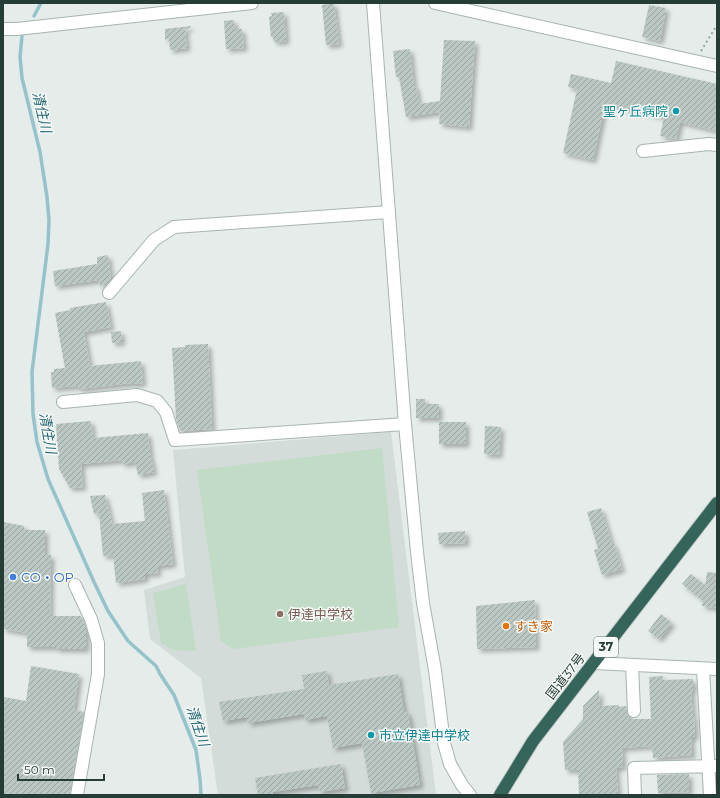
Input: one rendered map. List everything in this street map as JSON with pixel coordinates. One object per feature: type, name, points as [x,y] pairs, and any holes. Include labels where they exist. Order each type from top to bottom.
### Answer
[{"type":"highway","name":"国道37号","points":[[500,795],[533,741],[717,503]]},
{"type":"street","points":[[3,29],[17,29],[252,3]]},
{"type":"street","points":[[373,3],[416,552],[423,604],[435,670],[444,742],[450,764],[462,785],[470,795]]},
{"type":"street","points":[[435,3],[717,66]]},
{"type":"street","points":[[643,151],[709,144],[717,145]]},
{"type":"street","points":[[109,293],[154,240],[174,227],[389,212]]},
{"type":"street","points":[[63,402],[137,395],[157,401],[166,412],[175,440],[405,424]]},
{"type":"street","points":[[75,585],[91,619],[98,644],[98,674],[77,795]]},
{"type":"street","points":[[594,662],[717,669]]},
{"type":"street","points":[[632,665],[634,711]]},
{"type":"street","points":[[703,669],[712,766],[710,795]]},
{"type":"street","points":[[635,795],[634,768],[712,766]]},
{"type":"path","points":[[694,61],[717,25]]},
{"type":"shaded area","name":"伊達中学校","points":[[391,432],[436,795],[218,795],[201,678],[150,639],[144,590],[185,577],[173,450]]},
{"type":"green space","points":[[382,448],[399,627],[233,649],[221,641],[197,470]]},
{"type":"green space","points":[[186,584],[196,651],[174,650],[161,643],[153,593]]},
{"type":"building","points":[[334,3],[339,44],[326,45],[322,5]]},
{"type":"building","points":[[649,5],[666,8],[660,41],[642,37]]},
{"type":"building","points":[[284,12],[286,41],[274,42],[273,37],[271,37],[269,17],[272,16],[271,13]]},
{"type":"building","points":[[234,20],[235,29],[242,29],[244,48],[226,49],[224,21]]},
{"type":"building","points":[[191,26],[185,30],[187,48],[170,50],[169,38],[165,40],[165,29]]},
{"type":"building","points":[[444,40],[475,41],[469,127],[439,124],[440,112],[406,117],[399,77],[396,77],[393,51],[410,49],[414,86],[416,86],[419,104],[440,101]]},
{"type":"building","name":"聖ヶ丘病院","points":[[616,61],[717,84],[717,131],[680,122],[676,139],[660,136],[664,117],[605,104],[593,160],[563,153],[577,89],[568,87],[571,74],[611,83]]},
{"type":"building","points":[[108,255],[111,279],[106,285],[100,286],[99,280],[55,286],[53,271],[97,264],[97,257]]},
{"type":"building","points":[[106,302],[111,327],[84,332],[90,366],[141,361],[143,383],[79,389],[78,386],[52,388],[51,372],[54,372],[54,369],[65,368],[55,313],[70,310],[70,308]]},
{"type":"building","points":[[121,331],[122,342],[112,343],[111,332]]},
{"type":"building","points":[[208,344],[212,429],[180,431],[176,419],[172,348],[185,347],[185,345]]},
{"type":"building","points":[[416,399],[425,399],[425,404],[439,404],[439,418],[416,418]]},
{"type":"building","points":[[91,421],[93,438],[148,433],[154,472],[138,475],[135,462],[122,464],[122,460],[81,464],[83,487],[70,488],[59,469],[56,424]]},
{"type":"building","points":[[439,422],[466,422],[466,444],[439,444]]},
{"type":"building","points":[[485,426],[501,427],[499,455],[484,454]]},
{"type":"building","points":[[164,490],[173,564],[157,566],[158,573],[145,574],[145,579],[116,583],[113,555],[103,556],[99,513],[94,514],[90,496],[105,495],[112,524],[145,521],[142,493]]},
{"type":"building","points":[[601,508],[612,544],[614,544],[622,569],[602,575],[594,550],[598,549],[587,512]]},
{"type":"building","points":[[3,522],[24,526],[24,530],[45,530],[45,555],[51,555],[50,616],[81,616],[86,627],[86,649],[27,647],[27,633],[3,629]]},
{"type":"building","points":[[465,531],[466,543],[439,544],[438,533]]},
{"type":"building","points":[[707,572],[717,573],[717,608],[702,606],[703,601],[682,584],[691,574],[705,585]]},
{"type":"building","name":"すき家","points":[[535,600],[536,647],[477,649],[476,606]]},
{"type":"building","points":[[661,614],[672,623],[659,639],[648,631]]},
{"type":"building","points":[[31,666],[79,674],[74,710],[84,712],[70,795],[3,795],[3,697],[26,701]]},
{"type":"building","name":"市立伊達中学校","points":[[327,671],[329,685],[398,674],[404,712],[408,712],[420,785],[371,793],[362,743],[333,748],[327,716],[305,720],[304,714],[248,723],[247,717],[223,721],[219,702],[304,689],[302,675]]},
{"type":"building","points":[[663,676],[663,680],[693,679],[693,690],[691,691],[695,737],[691,737],[692,755],[653,758],[652,746],[622,748],[623,767],[616,768],[618,795],[579,795],[578,770],[565,770],[563,742],[583,719],[583,706],[599,690],[600,706],[626,706],[629,719],[651,719],[649,677]]},
{"type":"building","points":[[341,764],[345,788],[320,792],[318,785],[273,792],[273,795],[258,795],[255,778]]},
{"type":"building","points":[[689,774],[689,792],[658,793],[657,775]]},
{"type":"waterway","name":"清住川","points":[[34,16],[41,3]]},
{"type":"waterway","name":"清住川","points":[[22,36],[20,57],[22,78],[40,152],[49,220],[48,244],[32,372],[33,414],[37,442],[48,479],[108,611],[128,641],[156,666],[174,695],[196,750],[201,795]]},
{"type":"place","name":"聖ヶ丘病院","points":[[676,111]]},
{"type":"place","name":"CO・OP","points":[[13,577]]},
{"type":"place","name":"伊達中学校","points":[[280,614]]},
{"type":"place","name":"すき家","points":[[506,626]]},
{"type":"place","name":"市立伊達中学校","points":[[371,735]]}]
